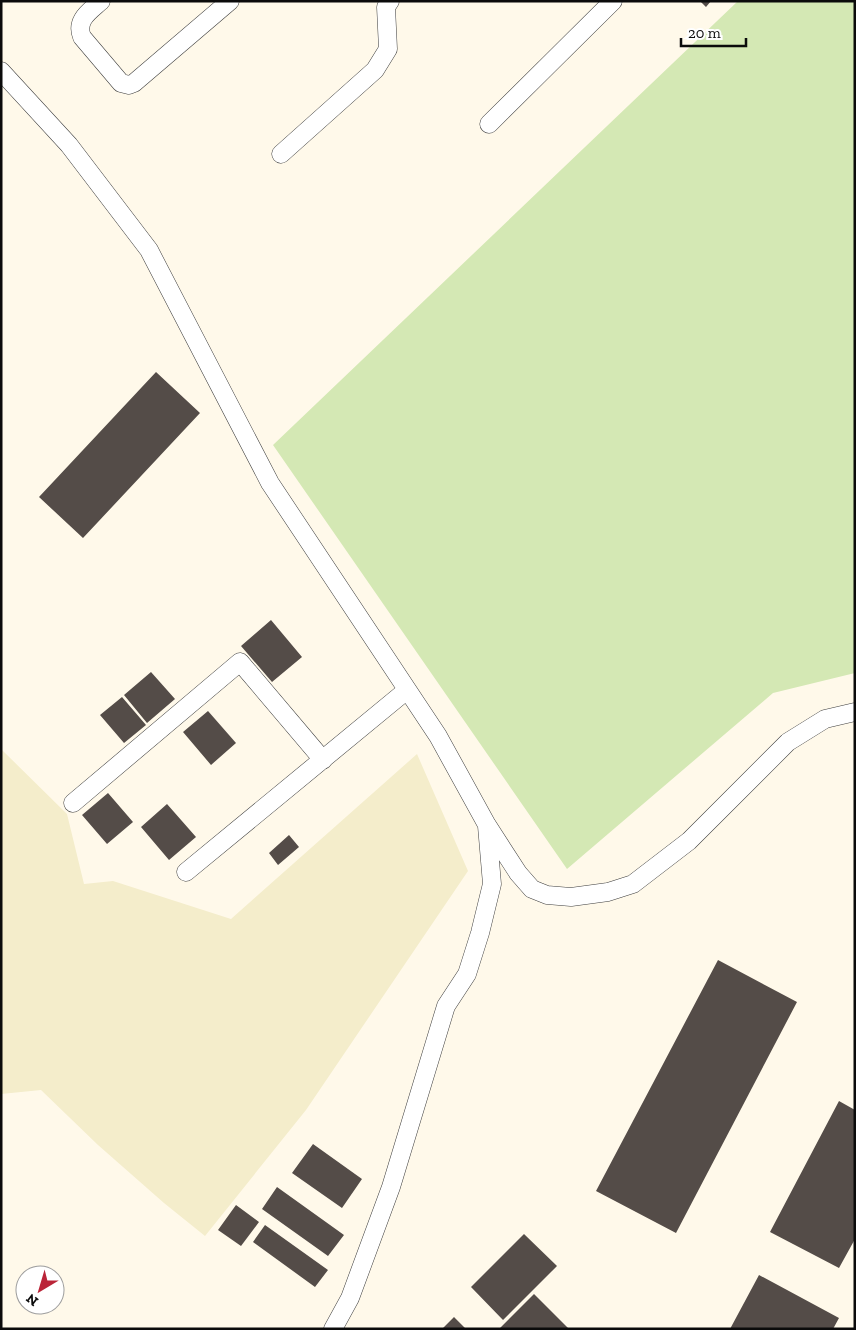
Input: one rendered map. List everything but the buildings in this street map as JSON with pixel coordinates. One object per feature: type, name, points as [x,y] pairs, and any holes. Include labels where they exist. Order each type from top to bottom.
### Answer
[{"type":"street","points":[[101,1],[81,21],[80,32],[82,37],[121,83],[129,85],[134,83],[230,1]]},
{"type":"street","points":[[280,154],[375,70],[388,49],[386,7],[390,1]]},
{"type":"street","points":[[489,124],[613,1]]},
{"type":"street","points":[[1,71],[69,145],[149,250],[270,483],[438,736],[487,824],[518,873],[532,888],[547,895],[571,897],[608,892],[633,884],[689,841],[788,742],[825,719],[855,712]]},
{"type":"street","points":[[73,803],[240,662],[323,760]]},
{"type":"street","points":[[186,872],[408,690]]},
{"type":"street","points":[[333,1329],[350,1298],[391,1187],[446,1006],[467,974],[480,933],[492,884],[487,824]]},
{"type":"shaded area","points":[[1,749],[67,814],[84,884],[113,881],[231,919],[417,754],[468,871],[306,1110],[205,1236],[98,1145],[41,1090],[1,1094]]},
{"type":"green space","points":[[738,1],[855,1],[855,673],[773,693],[567,869],[273,445]]}]
